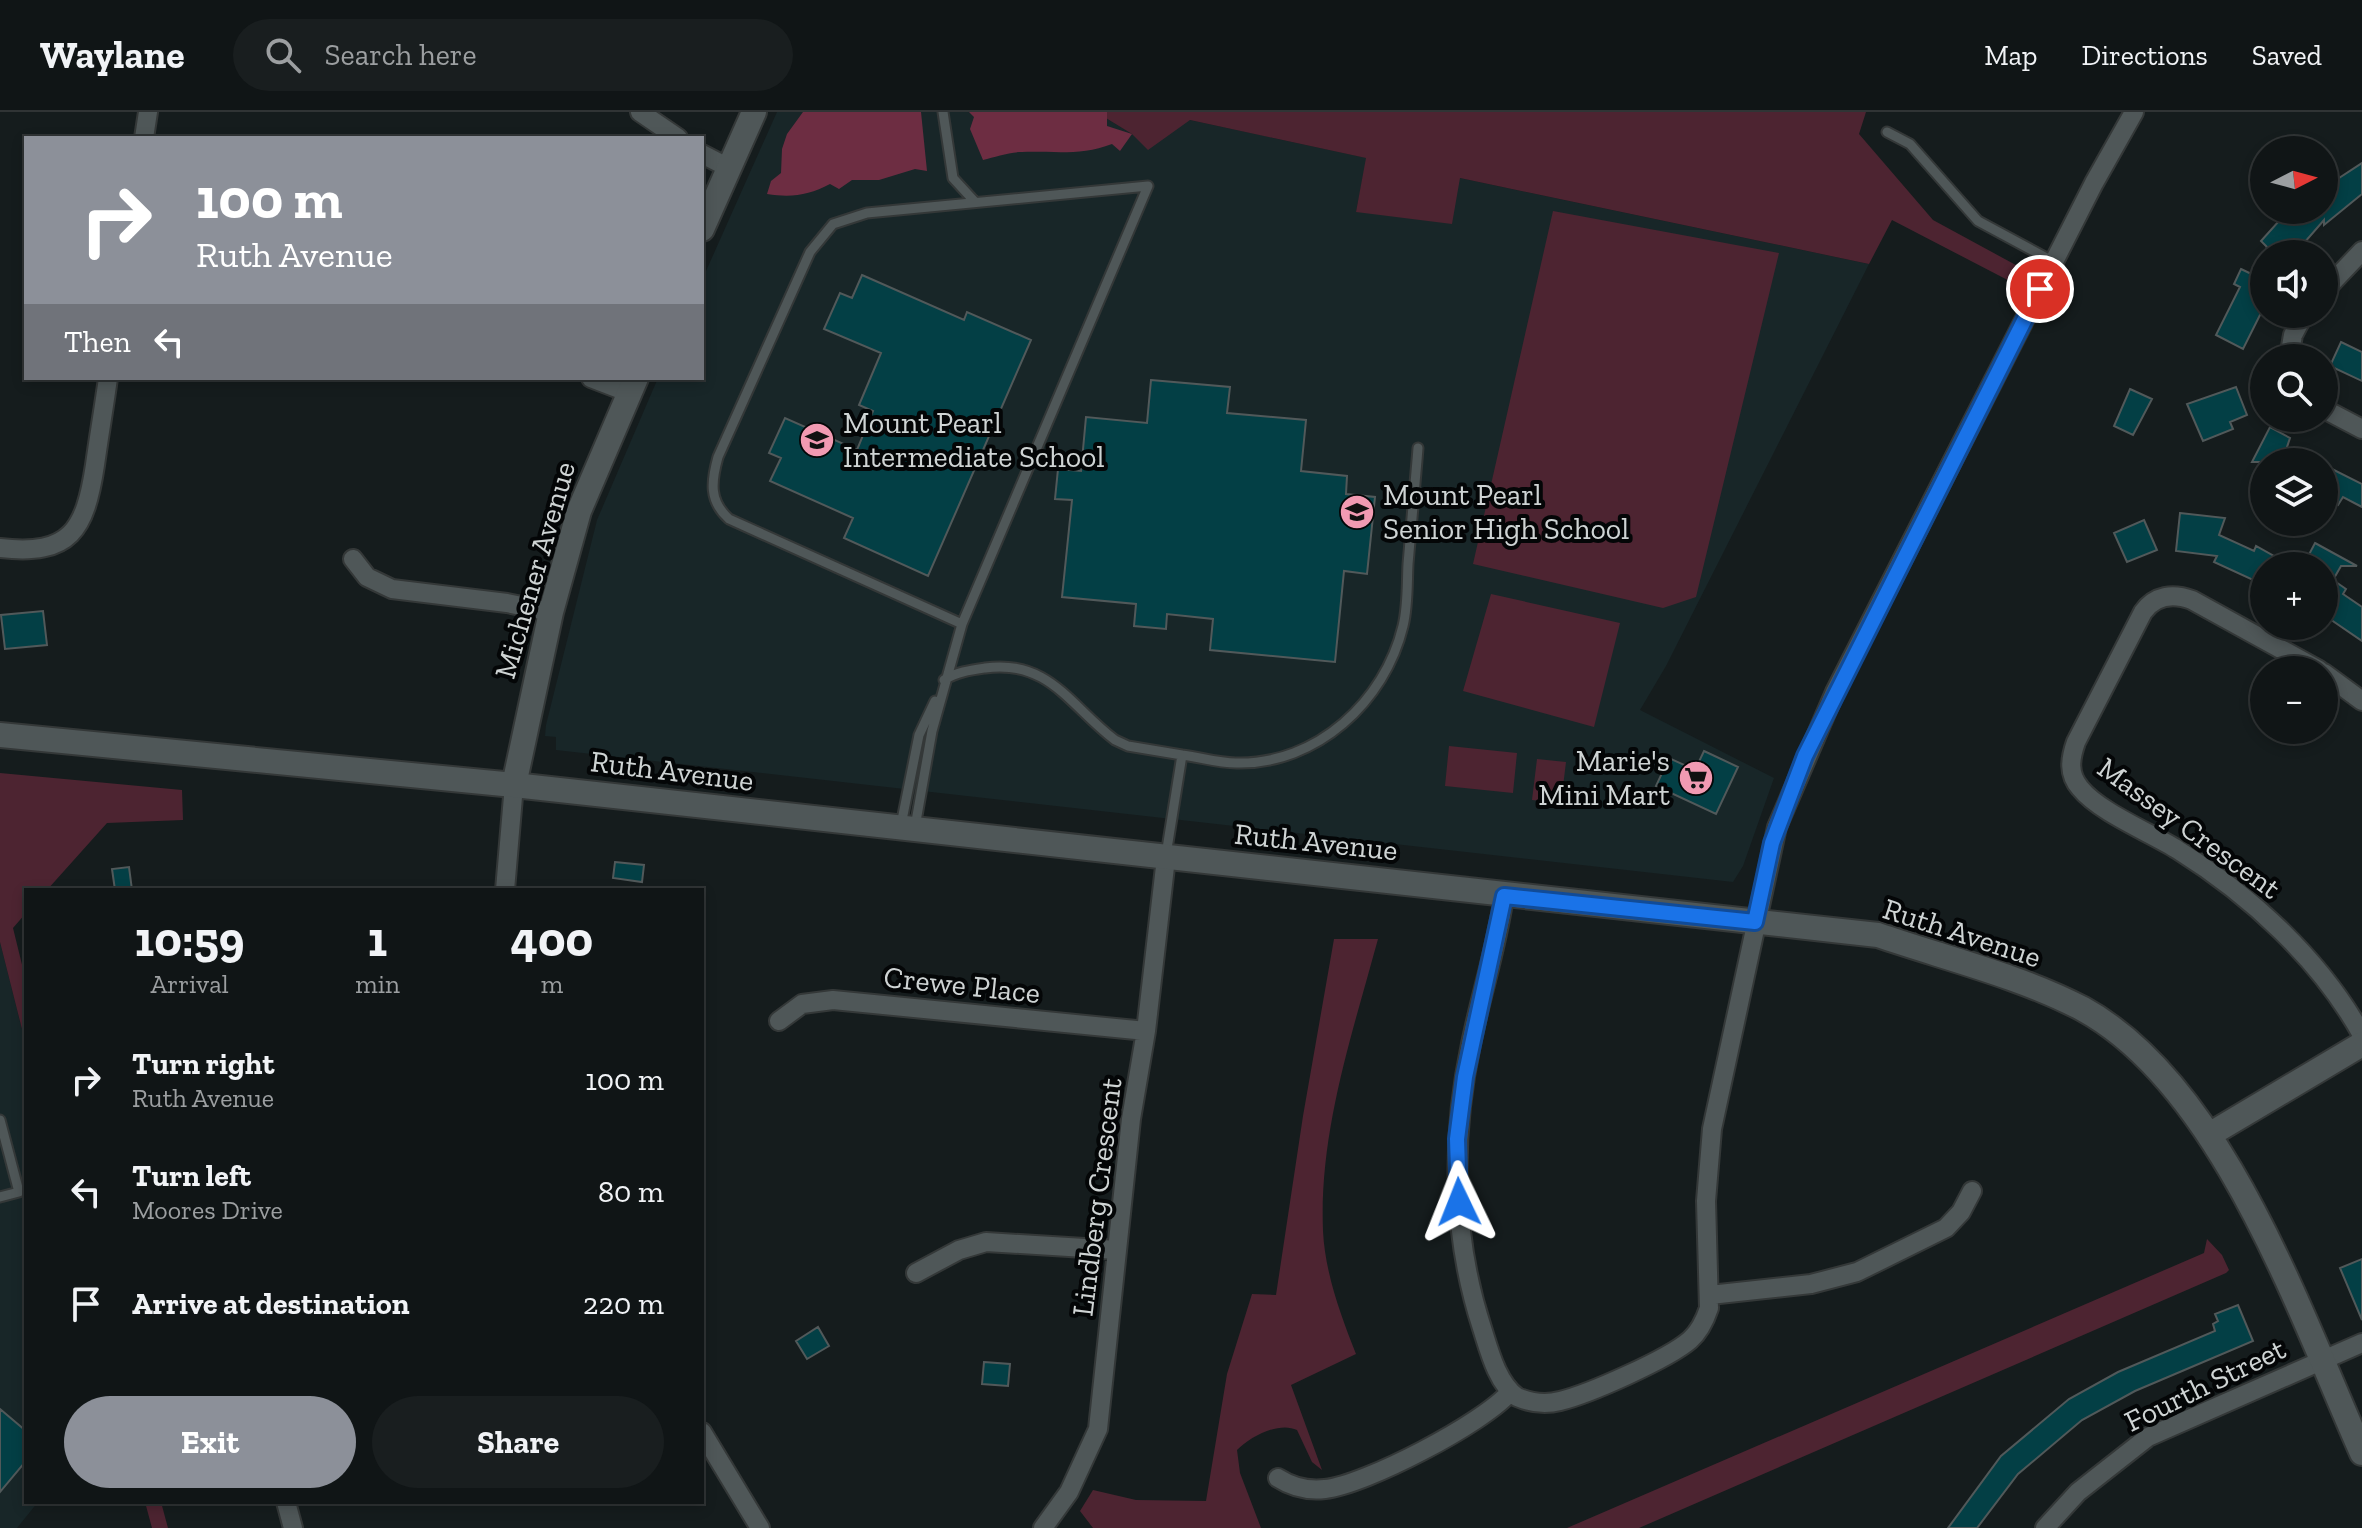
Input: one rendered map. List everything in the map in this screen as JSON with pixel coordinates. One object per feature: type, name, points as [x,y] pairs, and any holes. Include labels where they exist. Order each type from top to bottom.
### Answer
[{"type":"main road","points":[[704,224],[754,112]]},
{"type":"main road","name":"Michener Avenue","points":[[514,785],[551,612],[582,501],[633,385]]},
{"type":"main road","name":"Ruth Avenue","points":[[0,735],[514,785],[1878,935],[2029,987],[2084,1010],[2150,1064],[2209,1135],[2261,1225],[2362,1453]]},
{"type":"main road","points":[[2209,1135],[2362,1044]]},
{"type":"street","points":[[144,136],[148,112]]},
{"type":"street","points":[[640,112],[675,136]]},
{"type":"street","points":[[1504,896],[1465,1077],[1457,1168],[1462,1235],[1473,1297],[1486,1341],[1510,1392],[1537,1403],[1559,1401],[1654,1361],[1682,1346],[1699,1330],[1709,1308],[1710,1295],[1706,1201],[1710,1141],[1772,843],[1805,756],[2054,262],[2134,112]]},
{"type":"street","points":[[704,155],[729,168]]},
{"type":"street","points":[[2338,276],[2362,251]]},
{"type":"street","points":[[0,548],[28,551],[53,546],[75,531],[90,498],[108,380]]},
{"type":"street","points":[[603,380],[633,385]]},
{"type":"street","points":[[2338,416],[2362,429]]},
{"type":"street","points":[[353,559],[367,577],[392,589],[507,603],[551,612]]},
{"type":"street","name":"Massey Crescent","points":[[2294,656],[2192,600],[2172,596],[2158,599],[2143,612],[2076,742],[2070,763],[2082,791],[2205,868],[2276,928],[2324,979],[2362,1035]]},
{"type":"street","points":[[2338,683],[2362,701]]},
{"type":"street","points":[[505,888],[514,785]]},
{"type":"street","name":"Lindberg Crescent","points":[[1043,1528],[1069,1492],[1098,1429],[1131,1119],[1146,1031],[1166,858]]},
{"type":"street","name":"Crewe Place","points":[[779,1021],[802,1004],[833,1000],[1146,1031]]},
{"type":"street","points":[[1710,1295],[1811,1284],[1857,1272],[1946,1228],[1961,1212],[1972,1191]]},
{"type":"street","points":[[916,1273],[959,1250],[986,1242],[1117,1250]]},
{"type":"street","name":"Fourth Street","points":[[2045,1528],[2078,1492],[2148,1437],[2362,1343]]},
{"type":"street","points":[[1278,1478],[1299,1488],[1335,1487],[1451,1434],[1495,1408],[1510,1392]]},
{"type":"street","points":[[704,1435],[760,1528]]},
{"type":"street","points":[[287,1504],[293,1528]]},
{"type":"lane","points":[[943,112],[953,178],[975,202]]},
{"type":"lane","points":[[1887,132],[1910,144],[1978,221],[2054,262]]},
{"type":"lane","points":[[908,830],[919,735],[945,678],[962,624],[1148,186],[854,216],[824,231],[804,266],[718,457],[713,480],[715,503],[737,524],[962,624]]},
{"type":"lane","points":[[945,678],[997,666],[1036,672],[1115,740],[1128,746],[1182,755],[1237,763],[1280,758],[1324,738],[1369,699],[1391,664],[1404,622],[1418,448]]},
{"type":"lane","points":[[1166,858],[1182,755]]},
{"type":"lane","points":[[0,1120],[19,1192],[0,1197]]},
{"type":"shaded area","name":"Mount Pearl Senior High School","points":[[777,112],[1096,112],[1132,134],[1190,120],[1367,158],[1356,212],[1460,178],[1869,264],[1666,666],[1640,710],[1774,778],[1743,866],[1733,882],[556,750],[556,737],[545,736],[546,725],[597,520],[657,380],[704,380],[704,276]]},
{"type":"shaded area","points":[[803,112],[921,112],[927,171],[915,169],[879,180],[852,180],[839,189],[830,184],[800,195],[767,194],[771,181],[781,173],[782,149],[787,134]]},
{"type":"shaded area","points":[[969,112],[1107,112],[1107,126],[1132,134],[1120,151],[1112,144],[1079,152],[1022,152],[983,160],[970,129],[974,117]]},
{"type":"shaded area","points":[[1096,112],[1866,112],[1859,134],[1933,220],[2025,270],[2023,288],[1892,220],[1869,264],[1460,178],[1452,224],[1356,212],[1366,158],[1190,120],[1148,150],[1132,134]]},
{"type":"shaded area","points":[[1553,211],[1779,253],[1696,597],[1663,608],[1473,564]]},
{"type":"shaded area","points":[[1491,594],[1620,623],[1594,727],[1463,691]]},
{"type":"shaded area","points":[[1449,746],[1517,753],[1513,793],[1445,786]]},
{"type":"shaded area","points":[[1537,759],[1566,762],[1561,803],[1532,800]]},
{"type":"shaded area","points":[[0,773],[182,790],[183,820],[107,823],[49,888],[24,888],[24,915],[13,928],[24,973],[24,1037],[0,942]]},
{"type":"shaded area","points":[[1334,939],[1378,939],[1339,1084],[1323,1194],[1323,1231],[1330,1278],[1356,1354],[1291,1385],[1322,1470],[1312,1462],[1297,1430],[1274,1429],[1249,1440],[1237,1450],[1240,1473],[1261,1528],[1093,1528],[1080,1511],[1093,1490],[1136,1500],[1206,1501],[1227,1374],[1252,1294],[1276,1295]]},
{"type":"shaded area","points":[[0,942],[24,1037],[24,1504],[36,1504],[17,1528],[0,1528]]},
{"type":"shaded area","points":[[2207,1239],[2222,1255],[2229,1270],[2226,1273],[1639,1528],[1567,1528],[2204,1253]]},
{"type":"shaded area","points":[[146,1504],[162,1504],[168,1528],[152,1528]]},
{"type":"building","points":[[2362,163],[2362,194],[2338,214],[2338,177]]},
{"type":"building","points":[[2276,224],[2321,224],[2307,240],[2262,240]]},
{"type":"building","points":[[2241,269],[2250,273],[2250,328],[2254,328],[2243,349],[2216,335],[2240,287],[2234,284]]},
{"type":"building","points":[[862,275],[964,320],[967,312],[1031,340],[928,576],[844,538],[853,518],[770,481],[781,458],[769,453],[785,418],[857,450],[873,411],[859,405],[881,353],[824,329],[840,293],[852,298]]},
{"type":"building","points":[[2341,342],[2362,352],[2362,381],[2338,370]]},
{"type":"building","name":"Mount Pearl Senior High School","points":[[1151,380],[1230,387],[1227,413],[1306,420],[1301,471],[1347,476],[1346,494],[1375,497],[1367,574],[1344,571],[1335,662],[1210,650],[1213,619],[1167,614],[1166,629],[1134,626],[1136,604],[1062,597],[1072,500],[1055,499],[1058,469],[1081,471],[1086,417],[1147,423]]},
{"type":"building","points":[[2236,387],[2247,415],[2230,422],[2233,429],[2203,441],[2187,404]]},
{"type":"building","points":[[2130,389],[2152,399],[2133,435],[2114,426]]},
{"type":"building","points":[[2267,432],[2279,432],[2290,438],[2287,448],[2259,448]]},
{"type":"building","points":[[2338,472],[2362,484],[2362,507],[2343,497],[2338,505]]},
{"type":"building","points":[[2180,513],[2225,518],[2219,535],[2254,551],[2256,546],[2267,552],[2250,552],[2250,579],[2214,562],[2217,556],[2176,551]]},
{"type":"building","points":[[2144,520],[2157,550],[2127,562],[2114,533]]},
{"type":"building","points":[[2315,543],[2331,552],[2310,552]]},
{"type":"building","points":[[2338,556],[2357,566],[2341,566],[2338,571]]},
{"type":"building","points":[[2338,583],[2346,589],[2343,594],[2362,607],[2362,641],[2338,625]]},
{"type":"building","points":[[43,611],[47,645],[5,649],[1,615]]},
{"type":"building","name":"Marie's Mini Mart","points":[[1704,751],[1738,767],[1716,814],[1656,786],[1669,758],[1695,770]]},
{"type":"building","points":[[615,862],[644,865],[642,882],[613,878]]},
{"type":"building","points":[[129,867],[132,888],[115,888],[112,869]]},
{"type":"building","points":[[2362,1259],[2362,1320],[2340,1268]]},
{"type":"building","points":[[2238,1305],[2253,1341],[2135,1391],[2082,1420],[2018,1474],[1977,1528],[1948,1528],[2001,1456],[2069,1399],[2118,1372],[2215,1331],[2213,1324],[2218,1321],[2215,1314]]},
{"type":"building","points":[[818,1327],[829,1346],[807,1359],[796,1341]]},
{"type":"building","points":[[984,1362],[1010,1364],[1008,1386],[982,1384]]},
{"type":"building","points":[[0,1409],[24,1429],[24,1463],[0,1492]]},
{"type":"place","name":"Mount Pearl Intermediate School","points":[[817,440]]},
{"type":"place","name":"Mount Pearl Senior High School","points":[[1357,512]]},
{"type":"place","name":"Marie's Mini Mart","points":[[1696,778]]},
{"type":"route","points":[[1459,1202],[1457,1139],[1460,1109],[1504,896],[1755,922],[1772,843],[1805,756],[2040,289]]}]
